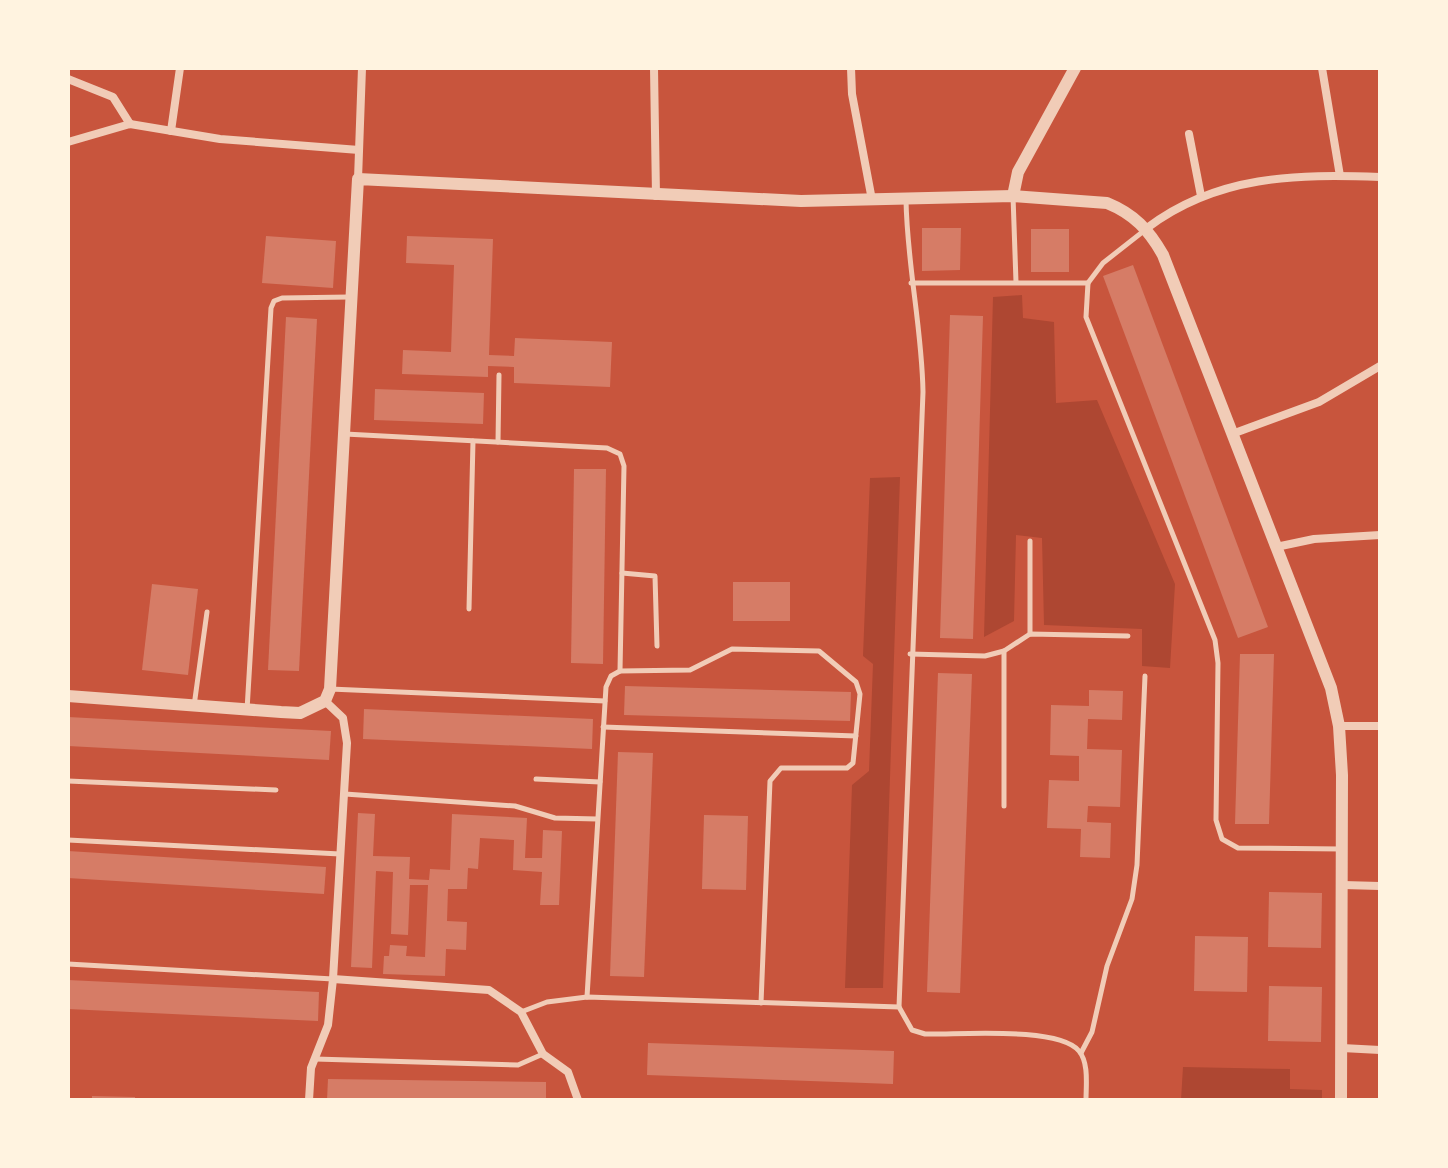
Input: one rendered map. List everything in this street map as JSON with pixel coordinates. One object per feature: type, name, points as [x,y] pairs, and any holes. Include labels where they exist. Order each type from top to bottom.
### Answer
[{"type":"street","points":[[171,131],[180,68]]},
{"type":"street","points":[[309,1100],[314,1059],[328,1025],[345,794],[346,730],[328,695],[362,68]]},
{"type":"street","points":[[654,68],[656,196]]},
{"type":"street","points":[[851,68],[852,94],[872,200]]},
{"type":"street","points":[[1013,196],[1018,172],[1075,68]]},
{"type":"street","points":[[1322,68],[1340,176]]},
{"type":"street","points":[[68,79],[113,97],[130,124]]},
{"type":"street","points":[[68,142],[130,124],[293,146],[359,150]]},
{"type":"street","points":[[1189,134],[1201,196]]},
{"type":"street","points":[[1147,228],[1201,196],[1261,179],[1380,177]]},
{"type":"street","points":[[358,179],[656,196],[872,200],[1013,196],[1093,200],[1122,209],[1147,228],[1163,255],[1331,688],[1339,726],[1343,885],[1341,1100]]},
{"type":"street","points":[[1232,434],[1319,402],[1380,366]]},
{"type":"street","points":[[1276,547],[1314,539],[1380,535]]},
{"type":"street","points":[[68,696],[300,713],[328,695]]},
{"type":"street","points":[[1339,726],[1380,726]]},
{"type":"street","points":[[1343,885],[1380,886]]},
{"type":"street","points":[[333,979],[489,990],[521,1012],[543,1054],[568,1072],[578,1100]]},
{"type":"street","points":[[1342,1048],[1380,1050]]},
{"type":"lane","points":[[1013,196],[1016,282]]},
{"type":"lane","points":[[906,199],[923,392],[910,654],[899,1007],[912,1030],[925,1034],[1056,1038],[1081,1053],[1085,1067],[1086,1100]]},
{"type":"lane","points":[[1147,228],[1103,263],[1088,283],[1086,317],[1215,640],[1218,663],[1216,820],[1222,839],[1238,848],[1342,849]]},
{"type":"lane","points":[[911,283],[1088,283]]},
{"type":"lane","points":[[247,711],[271,308],[274,301],[282,298],[351,297]]},
{"type":"lane","points":[[498,442],[499,375]]},
{"type":"lane","points":[[343,434],[607,448],[620,454],[624,466],[620,671]]},
{"type":"lane","points":[[469,609],[473,441]]},
{"type":"lane","points":[[1030,541],[1030,634]]},
{"type":"lane","points":[[622,573],[655,576],[657,646]]},
{"type":"lane","points":[[194,707],[207,612]]},
{"type":"lane","points":[[910,654],[985,656],[1004,651],[1030,634],[1128,636]]},
{"type":"lane","points":[[587,997],[603,727],[611,676],[620,671],[690,670],[732,649],[819,651],[856,682],[860,694],[853,763],[847,768],[781,768],[770,781],[761,1003]]},
{"type":"lane","points":[[1004,651],[1004,806]]},
{"type":"lane","points":[[1081,1053],[1092,1032],[1107,966],[1132,899],[1137,865],[1145,676]]},
{"type":"lane","points":[[328,695],[605,701]]},
{"type":"lane","points":[[603,727],[856,736]]},
{"type":"lane","points":[[536,779],[600,782]]},
{"type":"lane","points":[[68,781],[276,790]]},
{"type":"lane","points":[[345,794],[515,806],[555,818],[597,819]]},
{"type":"lane","points":[[68,840],[340,854]]},
{"type":"lane","points":[[68,964],[333,979]]},
{"type":"lane","points":[[521,1012],[547,1002],[587,997],[899,1007]]},
{"type":"lane","points":[[314,1059],[332,1062],[518,1065],[543,1054]]},
{"type":"shaded area","points":[[1022,295],[1023,318],[1054,322],[1056,403],[1097,400],[1175,584],[1170,668],[1142,666],[1142,629],[1044,625],[1042,538],[1016,535],[1014,621],[984,637],[993,297]]},
{"type":"shaded area","points":[[900,477],[883,988],[845,988],[852,785],[869,771],[873,664],[863,656],[870,478]]},
{"type":"shaded area","points":[[1183,1067],[1290,1069],[1290,1089],[1322,1090],[1322,1100],[1181,1100]]},
{"type":"building","points":[[922,228],[961,228],[960,270],[922,271]]},
{"type":"building","points":[[1031,229],[1069,229],[1069,272],[1031,272]]},
{"type":"building","points":[[266,236],[336,241],[333,288],[262,283]]},
{"type":"building","points":[[407,236],[493,239],[489,355],[514,356],[515,338],[612,342],[610,387],[514,383],[514,367],[488,366],[488,377],[402,374],[403,350],[451,352],[454,265],[406,263]]},
{"type":"building","points":[[1133,265],[1268,627],[1238,638],[1103,276]]},
{"type":"building","points":[[950,315],[983,316],[973,639],[940,638]]},
{"type":"building","points":[[286,317],[317,319],[299,671],[268,670]]},
{"type":"building","points":[[375,389],[484,393],[483,424],[374,420]]},
{"type":"building","points":[[574,469],[606,469],[603,664],[571,663]]},
{"type":"building","points":[[733,582],[790,582],[790,621],[733,621]]},
{"type":"building","points":[[152,584],[198,589],[188,675],[142,670]]},
{"type":"building","points":[[1240,654],[1274,654],[1269,824],[1235,824]]},
{"type":"building","points":[[938,673],[972,674],[960,993],[927,992]]},
{"type":"building","points":[[625,686],[851,692],[850,721],[624,715]]},
{"type":"building","points":[[1089,690],[1123,691],[1122,720],[1088,719],[1087,749],[1122,750],[1120,807],[1088,806],[1087,822],[1111,823],[1110,858],[1080,857],[1081,829],[1047,828],[1049,780],[1079,781],[1079,756],[1050,755],[1051,705],[1089,706]]},
{"type":"building","points":[[364,709],[593,719],[592,749],[363,739]]},
{"type":"building","points":[[68,717],[331,731],[329,760],[68,746]]},
{"type":"building","points":[[618,752],[653,753],[644,977],[610,976]]},
{"type":"building","points":[[358,813],[375,814],[373,856],[410,857],[409,879],[429,880],[430,869],[450,870],[452,814],[527,818],[525,858],[542,858],[543,830],[562,831],[559,905],[540,905],[542,872],[513,870],[514,840],[480,838],[478,869],[468,868],[467,889],[448,889],[447,921],[467,922],[466,950],[446,949],[445,976],[383,974],[384,956],[389,956],[390,945],[407,946],[406,956],[425,957],[428,885],[410,885],[408,935],[391,934],[393,872],[376,871],[372,968],[351,967]]},
{"type":"building","points":[[704,815],[748,816],[746,890],[702,889]]},
{"type":"building","points":[[68,851],[326,867],[324,894],[68,878]]},
{"type":"building","points":[[1269,892],[1322,893],[1321,948],[1268,947]]},
{"type":"building","points":[[1195,936],[1248,937],[1247,992],[1194,991]]},
{"type":"building","points":[[68,980],[319,992],[318,1021],[68,1009]]},
{"type":"building","points":[[1269,986],[1322,987],[1321,1042],[1268,1041]]},
{"type":"building","points":[[648,1043],[894,1051],[893,1084],[647,1075]]},
{"type":"building","points":[[328,1079],[546,1082],[546,1100],[327,1100]]},
{"type":"building","points":[[92,1096],[135,1097],[135,1100],[92,1100]]}]
